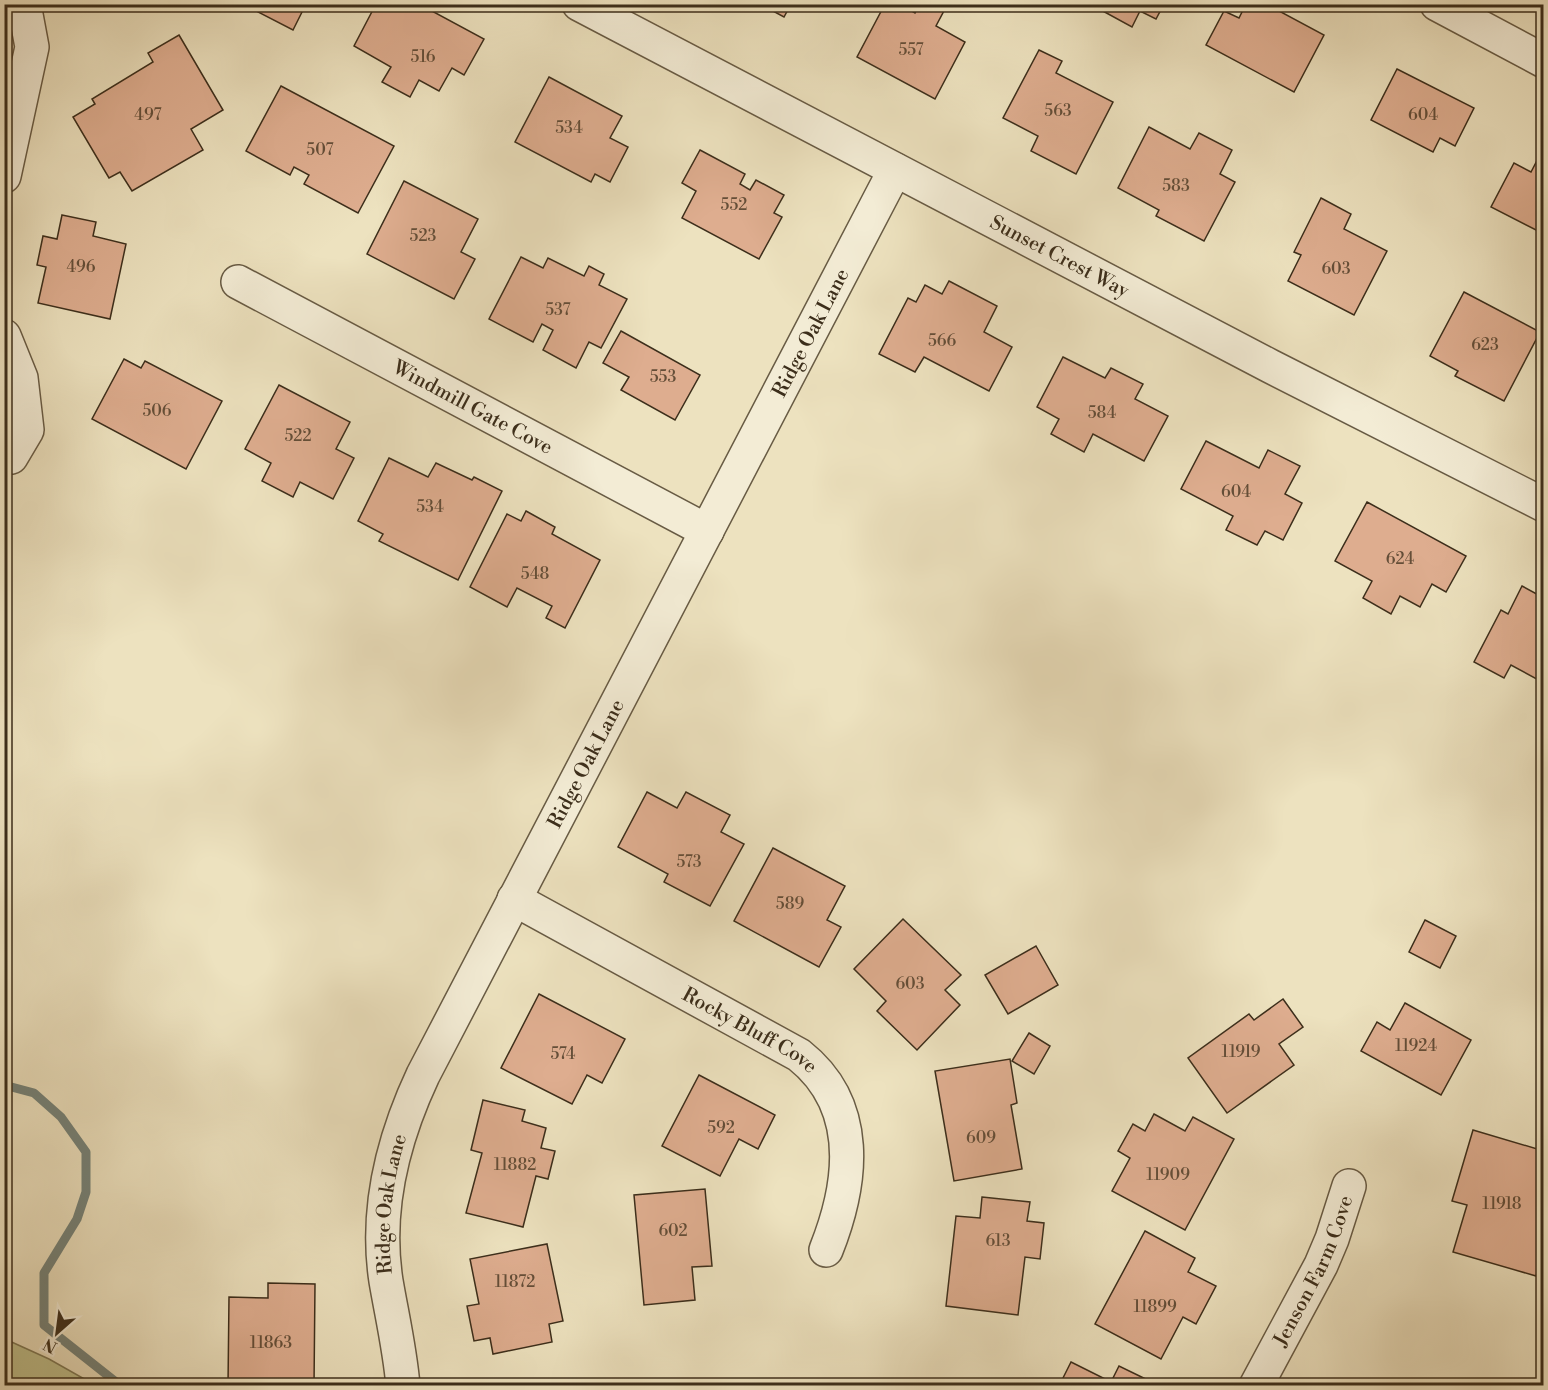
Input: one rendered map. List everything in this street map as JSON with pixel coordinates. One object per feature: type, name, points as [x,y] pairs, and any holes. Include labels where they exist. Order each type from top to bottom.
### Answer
[{"type":"street","points":[[4,176],[32,47],[24,4]]},
{"type":"street","name":"Sunset Crest Way","points":[[579,4],[1270,366],[1544,505]]},
{"type":"street","points":[[1437,4],[1544,61]]},
{"type":"street","name":"Ridge Oak Lane","points":[[403,1386],[383,1247],[387,1182],[395,1145],[407,1109],[514,899],[895,170]]},
{"type":"street","name":"Windmill Gate Cove","points":[[238,282],[707,531]]},
{"type":"street","points":[[4,336],[21,378],[27,430],[11,457]]},
{"type":"street","name":"Rocky Bluff Cove","points":[[514,899],[799,1055],[823,1077],[841,1112],[846,1134],[843,1195],[837,1223],[826,1250]]},
{"type":"street","name":"Jenson Farm Cove","points":[[1256,1386],[1321,1265],[1349,1186]]},
{"type":"path","points":[[4,1381],[45,1386]]},
{"type":"green space","points":[[5,1339],[49,1359],[95,1385],[5,1385]]},
{"type":"building","points":[[250,4],[306,4],[293,30],[256,11],[257,8]]},
{"type":"building","points":[[376,4],[419,4],[484,39],[464,75],[452,68],[439,91],[419,80],[410,97],[382,82],[391,67],[354,46]]},
{"type":"building","points":[[760,4],[791,4],[784,17]]},
{"type":"building","points":[[885,4],[900,4],[915,13],[920,4],[941,4],[946,7],[936,26],[965,42],[935,99],[857,57]]},
{"type":"building","points":[[1090,4],[1164,4],[1156,19],[1140,11],[1132,27]]},
{"type":"building","points":[[1246,4],[1266,4],[1324,35],[1294,92],[1206,45],[1224,11],[1239,18]]},
{"type":"building","points":[[179,35],[223,110],[191,129],[203,150],[132,191],[120,172],[109,178],[73,117],[95,104],[92,99],[153,62],[148,53]]},
{"type":"building","points":[[1039,50],[1062,61],[1056,73],[1113,102],[1076,174],[1031,151],[1038,136],[1003,118]]},
{"type":"building","points":[[1397,69],[1474,108],[1455,146],[1440,138],[1433,152],[1371,120]]},
{"type":"building","points":[[549,77],[622,116],[610,138],[628,147],[610,182],[595,174],[591,182],[515,142]]},
{"type":"building","points":[[281,86],[394,146],[358,213],[304,184],[309,175],[294,167],[290,175],[246,151]]},
{"type":"building","points":[[1149,127],[1190,149],[1199,133],[1232,150],[1220,174],[1235,182],[1204,241],[1156,216],[1159,210],[1118,188]]},
{"type":"building","points":[[700,150],[745,174],[740,184],[750,190],[756,180],[784,195],[774,213],[782,217],[759,259],[682,218],[696,191],[682,183]]},
{"type":"building","points":[[1542,151],[1544,152],[1544,234],[1491,207],[1514,163],[1531,172]]},
{"type":"building","points":[[404,181],[478,219],[461,252],[475,259],[454,299],[367,254]]},
{"type":"building","points":[[1321,198],[1351,214],[1344,229],[1387,251],[1354,315],[1288,281],[1301,255],[1294,252]]},
{"type":"building","points":[[62,215],[96,222],[93,236],[126,244],[110,319],[38,303],[46,267],[37,265],[43,236],[57,239]]},
{"type":"building","points":[[521,257],[543,268],[548,258],[584,276],[589,266],[604,274],[599,285],[627,299],[601,348],[589,342],[576,368],[543,350],[553,330],[542,324],[533,342],[489,319]]},
{"type":"building","points":[[949,281],[997,306],[984,332],[1012,347],[989,391],[924,357],[915,372],[879,354],[908,298],[916,302],[925,285],[942,294]]},
{"type":"building","points":[[1464,292],[1540,332],[1504,401],[1455,376],[1458,371],[1430,356]]},
{"type":"building","points":[[621,331],[700,375],[675,420],[621,390],[629,377],[603,363]]},
{"type":"building","points":[[1063,357],[1105,378],[1111,368],[1143,384],[1135,399],[1168,416],[1144,461],[1093,434],[1084,452],[1051,434],[1059,419],[1037,407]]},
{"type":"building","points":[[124,359],[141,368],[145,361],[222,401],[186,469],[92,419]]},
{"type":"building","points":[[279,385],[350,422],[336,449],[354,458],[333,499],[300,482],[293,497],[262,481],[271,463],[245,449]]},
{"type":"building","points":[[1206,441],[1259,468],[1268,450],[1300,466],[1285,494],[1302,503],[1283,540],[1265,531],[1257,545],[1226,530],[1233,516],[1181,489]]},
{"type":"building","points":[[389,458],[428,477],[436,463],[472,480],[474,477],[502,491],[458,580],[379,541],[383,534],[358,521]]},
{"type":"building","points":[[1367,502],[1466,556],[1446,592],[1432,584],[1420,607],[1400,596],[1391,614],[1363,598],[1372,581],[1335,561]]},
{"type":"building","points":[[526,511],[555,527],[552,534],[600,560],[565,628],[546,618],[552,606],[517,588],[507,607],[470,587],[507,514],[521,521]]},
{"type":"building","points":[[1522,586],[1544,598],[1544,683],[1511,665],[1504,678],[1474,662],[1501,610],[1508,614]]},
{"type":"building","points":[[647,792],[677,808],[686,792],[730,815],[721,832],[744,844],[710,906],[664,882],[668,874],[618,847]]},
{"type":"building","points":[[773,848],[845,886],[827,920],[841,927],[819,967],[734,921]]},
{"type":"building","points":[[903,919],[961,975],[945,990],[960,1005],[917,1050],[877,1011],[886,1001],[854,969]]},
{"type":"building","points":[[1425,920],[1456,936],[1440,968],[1409,952]]},
{"type":"building","points":[[1036,946],[1058,985],[1008,1014],[985,975]]},
{"type":"building","points":[[539,994],[625,1039],[602,1083],[587,1075],[572,1104],[501,1068]]},
{"type":"building","points":[[1283,999],[1303,1027],[1279,1044],[1294,1065],[1227,1113],[1188,1058],[1249,1014],[1254,1020]]},
{"type":"building","points":[[1405,1003],[1471,1040],[1441,1095],[1361,1051],[1377,1022],[1390,1030]]},
{"type":"building","points":[[1029,1033],[1050,1046],[1034,1074],[1012,1061]]},
{"type":"building","points":[[1010,1059],[1017,1103],[1011,1105],[1022,1169],[954,1181],[935,1071]]},
{"type":"building","points":[[699,1075],[775,1115],[758,1149],[739,1139],[720,1176],[662,1146]]},
{"type":"building","points":[[483,1100],[525,1110],[522,1121],[546,1128],[541,1148],[555,1151],[548,1179],[536,1176],[523,1227],[466,1213],[482,1153],[471,1150]]},
{"type":"building","points":[[1154,1114],[1185,1131],[1193,1117],[1234,1139],[1185,1230],[1112,1191],[1130,1158],[1118,1151],[1133,1124],[1145,1131]]},
{"type":"building","points":[[1473,1130],[1544,1151],[1544,1249],[1536,1276],[1453,1252],[1467,1205],[1452,1201]]},
{"type":"building","points":[[705,1189],[712,1266],[692,1267],[695,1300],[644,1305],[634,1195]]},
{"type":"building","points":[[982,1197],[1030,1202],[1027,1221],[1044,1223],[1040,1259],[1025,1257],[1018,1315],[946,1306],[956,1216],[980,1218]]},
{"type":"building","points":[[1145,1231],[1195,1258],[1188,1272],[1216,1286],[1196,1324],[1183,1317],[1161,1359],[1095,1324]]},
{"type":"building","points":[[547,1244],[563,1321],[549,1324],[552,1342],[493,1354],[490,1338],[474,1341],[467,1306],[479,1304],[470,1259]]},
{"type":"building","points":[[268,1283],[315,1284],[314,1386],[228,1386],[229,1297],[268,1298]]},
{"type":"building","points":[[1071,1362],[1111,1382],[1119,1366],[1158,1385],[1059,1386]]},
{"type":"waterway","points":[[4,1085],[34,1093],[61,1117],[86,1152],[86,1192],[77,1219],[44,1273],[44,1325],[121,1386]]}]
